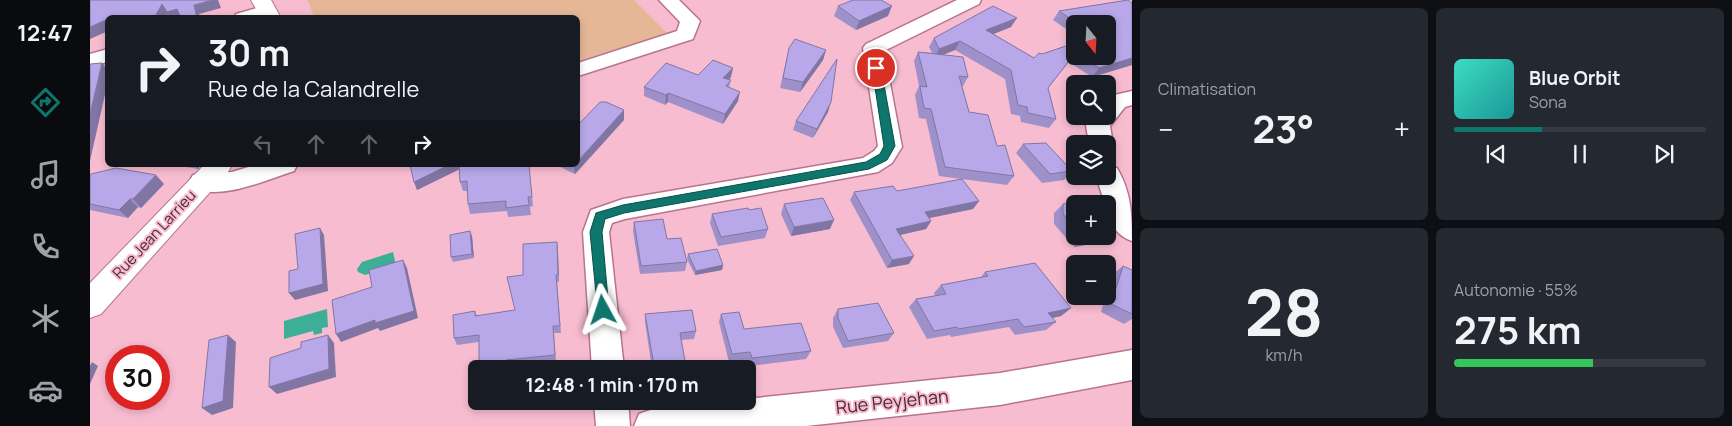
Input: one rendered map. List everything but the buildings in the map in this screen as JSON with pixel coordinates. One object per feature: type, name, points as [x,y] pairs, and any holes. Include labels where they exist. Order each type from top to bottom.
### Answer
[{"type":"street","points":[[580,69],[686,35],[690,21],[668,0]]},
{"type":"street","points":[[607,360],[596,232],[600,216],[623,209],[869,166],[883,157],[890,146],[873,48],[972,0]]},
{"type":"street","points":[[251,15],[266,9]]},
{"type":"street","points":[[90,60],[105,56]]},
{"type":"street","points":[[1116,103],[1118,101],[1132,98]]},
{"type":"street","points":[[210,174],[232,181],[278,167]]},
{"type":"street","name":"Rue Jean Larrieu","points":[[90,304],[210,174]]},
{"type":"street","points":[[1112,185],[1123,220],[1132,230]]},
{"type":"street","name":"Rue Peyjehan","points":[[651,426],[1000,389],[1132,365]]},
{"type":"street","points":[[612,410],[613,426]]},
{"type":"shaded area","points":[[305,0],[634,0],[667,33],[580,60],[580,15],[313,15],[308,1]]},
{"type":"shaded area","points":[[393,252],[396,265],[365,275],[358,272],[357,269],[362,262]]},
{"type":"shaded area","points":[[327,309],[328,327],[322,328],[322,333],[314,335],[313,331],[284,339],[284,321]]},
{"type":"route","points":[[603,310],[596,232],[600,216],[623,209],[869,166],[883,157],[890,146],[876,68]]}]
